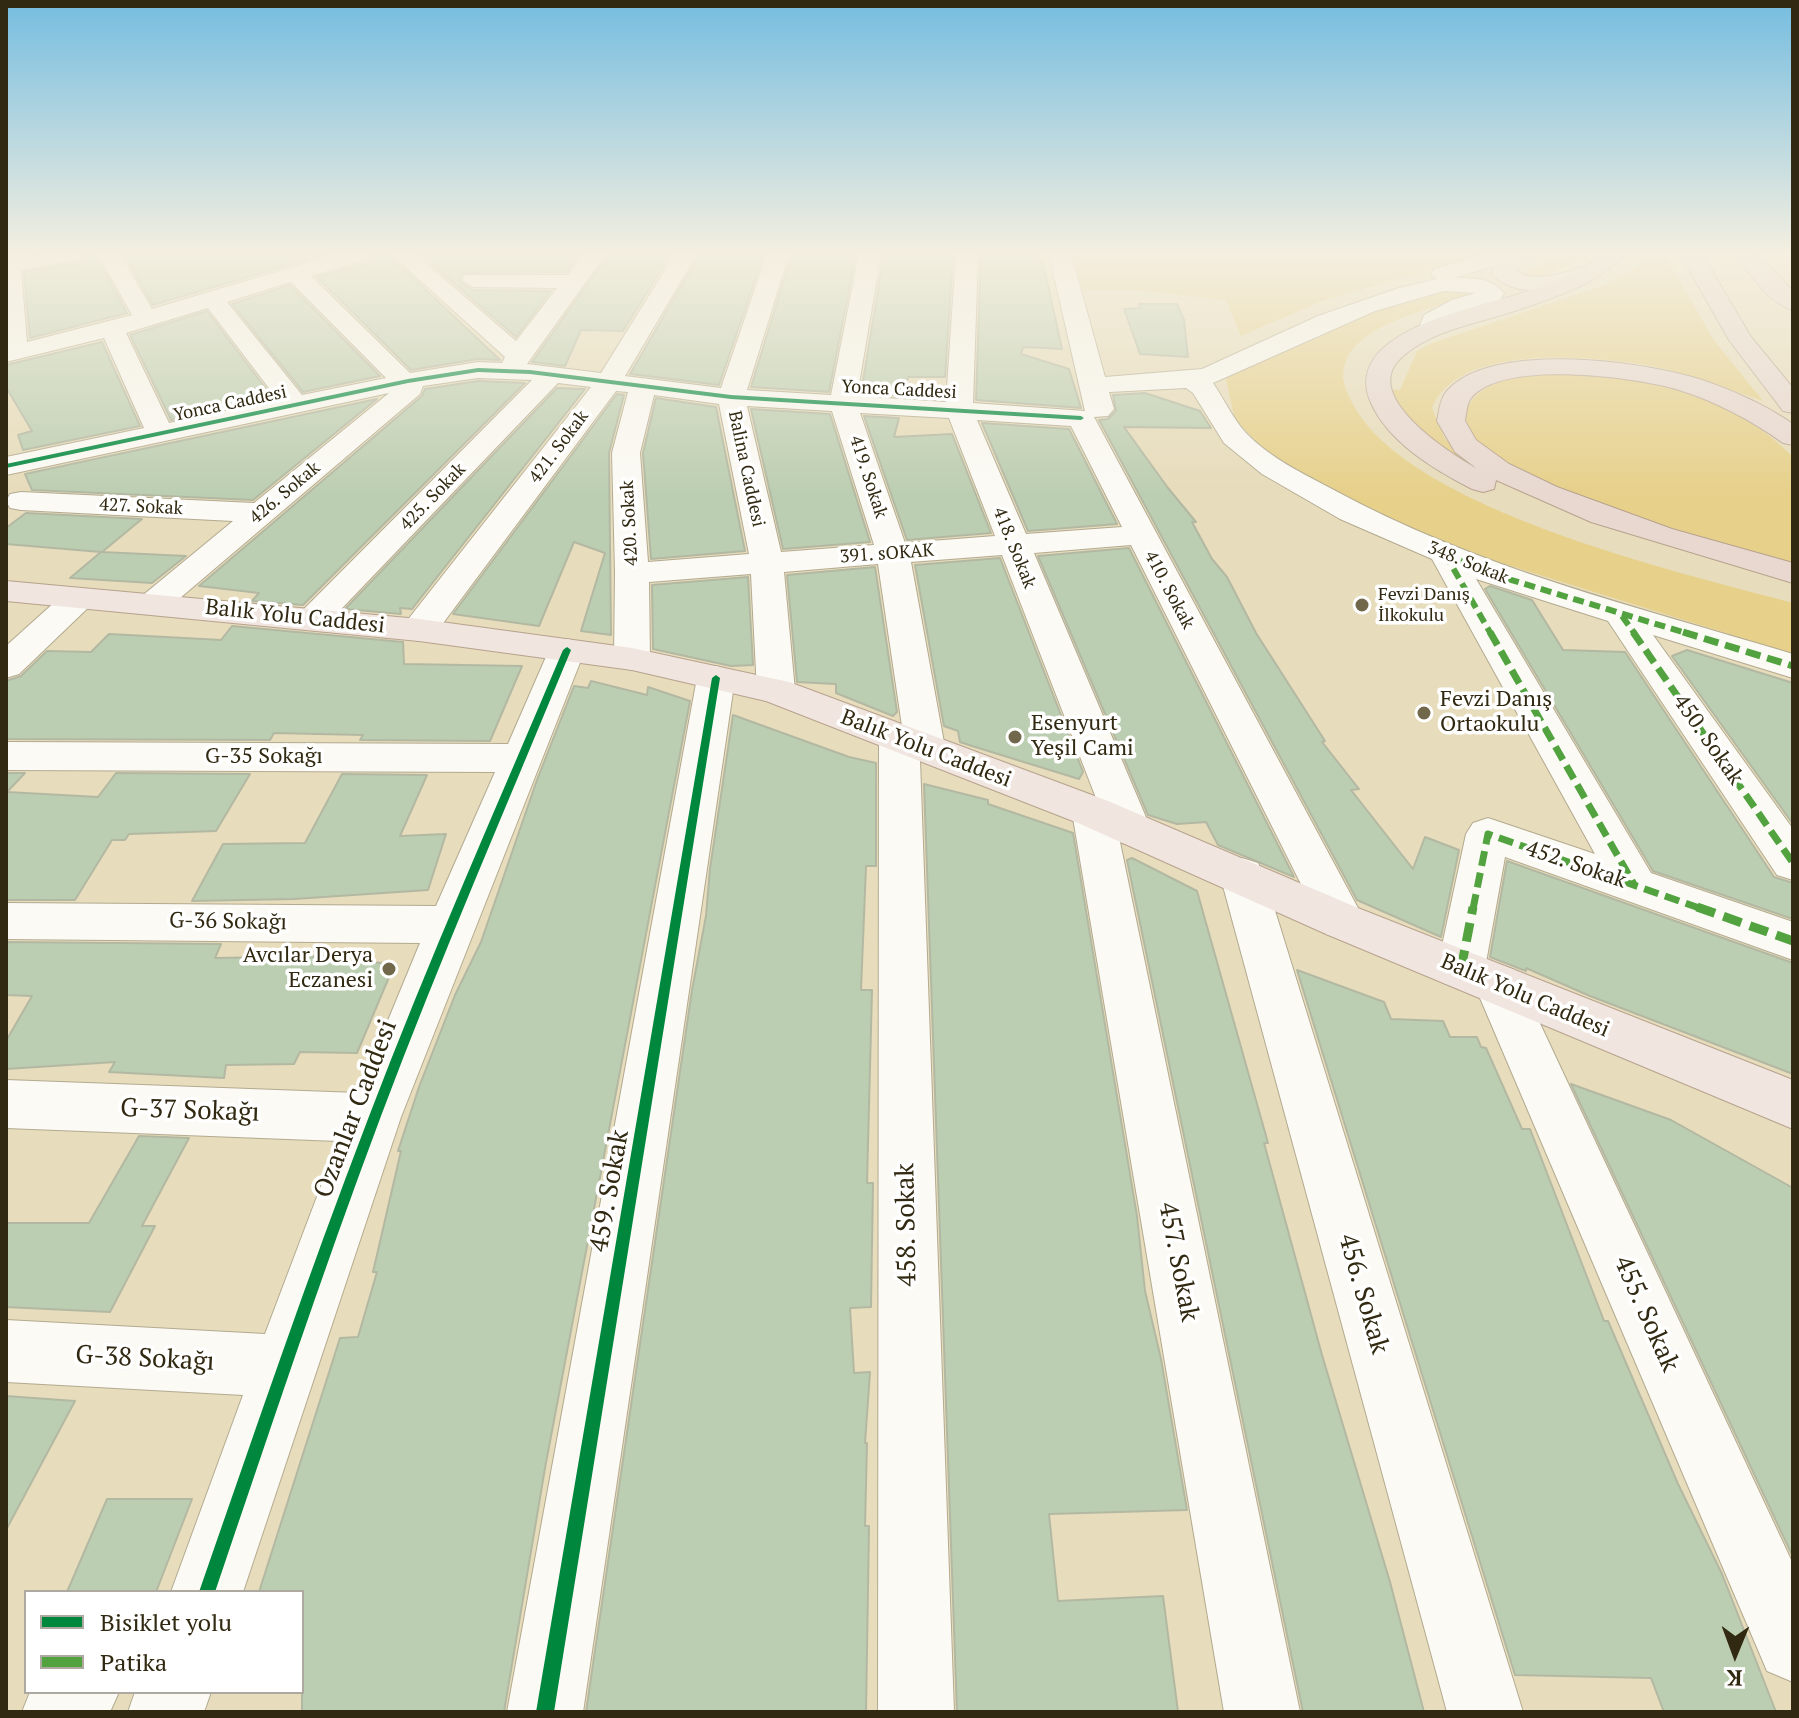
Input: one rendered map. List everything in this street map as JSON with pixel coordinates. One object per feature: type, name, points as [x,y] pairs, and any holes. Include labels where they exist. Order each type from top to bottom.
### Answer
[{"type":"highway","points":[[1420,334],[1392,353],[1377,385],[1381,399],[1396,420],[1432,453],[1505,494],[1566,518],[1702,562],[1793,585]]},
{"type":"highway","points":[[1738,334],[1793,405]]},
{"type":"highway","points":[[1793,437],[1755,411],[1708,392],[1638,373],[1578,367],[1513,370],[1468,386],[1456,399],[1451,421],[1457,435],[1474,453],[1529,487],[1650,532],[1793,573]]},
{"type":"main road","name":"Balık Yolu Caddesi","points":[[6,591],[419,630],[632,659],[776,691],[1112,820],[1342,921],[1693,1067],[1787,1110]]},
{"type":"street","points":[[10,353],[90,334]]},
{"type":"street","points":[[114,334],[161,435]]},
{"type":"street","points":[[240,334],[296,406]]},
{"type":"street","points":[[353,334],[408,381]]},
{"type":"street","points":[[487,334],[515,364],[536,334]]},
{"type":"street","name":"421. Sokak","points":[[419,630],[607,384],[637,334]]},
{"type":"street","name":"Balina Caddesi","points":[[752,334],[731,397],[767,562],[776,691]]},
{"type":"street","name":"419. Sokak","points":[[855,334],[843,402],[893,554],[912,743]]},
{"type":"street","name":"418. Sokak","points":[[963,334],[959,409],[1012,544],[1112,820]]},
{"type":"street","name":"410. Sokak","points":[[1075,334],[1087,402],[1141,535],[1342,921]]},
{"type":"street","points":[[1190,379],[1275,334]]},
{"type":"street","points":[[1190,379],[1211,375],[1302,334]]},
{"type":"street","name":"Yonca Caddesi","points":[[6,458],[161,435],[408,381],[515,364],[552,375],[642,388],[731,397],[959,409],[1087,402],[1190,379]]},
{"type":"street","name":"425. Sokak","points":[[313,619],[552,375]]},
{"type":"street","name":"348. Sokak","points":[[1190,379],[1203,388],[1234,437],[1272,468],[1351,512],[1495,575],[1793,666]]},
{"type":"street","name":"426. Sokak","points":[[154,603],[411,388],[408,381]]},
{"type":"street","name":"420. Sokak","points":[[632,659],[632,573],[626,453],[642,388]]},
{"type":"street","points":[[6,458],[13,508]]},
{"type":"street","name":"427. Sokak","points":[[13,508],[260,513]]},
{"type":"street","name":"391. sOKAK","points":[[632,573],[1141,535]]},
{"type":"street","points":[[1445,554],[1635,886]]},
{"type":"street","points":[[6,666],[79,598]]},
{"type":"street","name":"450. Sokak","points":[[1622,616],[1793,863]]},
{"type":"street","name":"Ozanlar Caddesi","points":[[208,1590],[284,1366],[375,1118],[450,925],[567,650]]},
{"type":"street","name":"459. Sokak","points":[[545,1712],[716,678]]},
{"type":"street","name":"458. Sokak","points":[[912,743],[916,1712]]},
{"type":"street","name":"G-35 Sokağı","points":[[6,756],[522,758]]},
{"type":"street","name":"457. Sokak","points":[[1112,820],[1262,1712]]},
{"type":"street","name":"452. Sokak","points":[[1480,977],[1488,834],[1793,941]]},
{"type":"street","name":"456. Sokak","points":[[1242,875],[1485,1712]]},
{"type":"street","name":"G-36 Sokağı","points":[[6,921],[450,925]]},
{"type":"street","name":"455. Sokak","points":[[1480,977],[1793,1645]]},
{"type":"street","name":"G-37 Sokağı","points":[[6,1104],[375,1118]]},
{"type":"street","name":"G-38 Sokağı","points":[[6,1351],[284,1366]]},
{"type":"street","points":[[60,1712],[79,1694]]},
{"type":"shaded area","points":[[1317,334],[1370,334],[1355,347],[1346,361],[1343,379],[1354,406],[1385,443],[1431,476],[1488,506],[1553,532],[1620,555],[1793,603],[1793,654],[1495,561],[1371,513],[1284,467],[1235,420],[1226,379],[1235,371]]},
{"type":"shaded area","points":[[1458,334],[1710,334],[1763,401],[1691,376],[1646,365],[1561,358],[1496,363],[1469,373],[1446,387],[1432,408],[1445,439],[1481,474],[1418,429],[1399,405],[1392,390],[1400,390],[1417,351]]},
{"type":"shaded area","points":[[1562,373],[1627,378],[1686,391],[1742,416],[1768,435],[1793,457],[1793,563],[1661,527],[1545,484],[1499,459],[1471,433],[1468,407],[1485,389],[1496,383],[1523,377]]},
{"type":"building","points":[[225,334],[273,398],[171,420],[130,335]]},
{"type":"building","points":[[256,334],[339,334],[380,376],[303,392]]},
{"type":"building","points":[[375,334],[473,334],[500,360],[478,359],[411,370]]},
{"type":"building","points":[[552,334],[579,334],[565,366],[532,362]]},
{"type":"building","points":[[653,334],[736,334],[719,385],[630,374]]},
{"type":"building","points":[[767,334],[840,334],[829,392],[751,387]]},
{"type":"building","points":[[871,334],[948,334],[945,377],[908,377],[904,396],[861,393]]},
{"type":"building","points":[[978,334],[1059,334],[1062,349],[1023,347],[1021,354],[1069,369],[1081,408],[976,400]]},
{"type":"building","points":[[1133,334],[1186,334],[1188,357],[1140,354]]},
{"type":"building","points":[[102,342],[140,426],[23,450],[18,435],[32,431],[6,387],[6,365]]},
{"type":"building","points":[[478,381],[525,383],[303,605],[252,601],[259,593],[199,586],[422,396],[425,389]]},
{"type":"building","points":[[557,388],[585,389],[412,609],[400,608],[401,614],[345,609]]},
{"type":"building","points":[[1145,393],[1200,411],[1211,428],[1124,427],[1196,522],[1192,522],[1212,559],[1227,577],[1256,633],[1325,741],[1322,742],[1359,789],[1351,790],[1413,869],[1425,837],[1459,850],[1441,937],[1357,900],[1099,420],[1108,419],[1116,411],[1113,395]]},
{"type":"building","points":[[617,394],[624,395],[609,453],[611,635],[581,631],[605,553],[574,542],[539,626],[453,614]]},
{"type":"building","points":[[656,398],[716,407],[745,551],[651,559],[643,453]]},
{"type":"building","points":[[377,399],[253,500],[32,490],[25,474]]},
{"type":"building","points":[[751,409],[830,414],[870,542],[783,549]]},
{"type":"building","points":[[864,416],[899,418],[894,437],[952,434],[991,533],[907,540]]},
{"type":"building","points":[[982,423],[1069,429],[1117,524],[1028,531]]},
{"type":"building","points":[[26,513],[142,519],[102,552],[186,556],[152,583],[70,578],[101,552],[6,544],[6,528]]},
{"type":"building","points":[[1129,548],[1294,877],[1218,845],[1206,822],[1177,824],[1148,815],[1038,556]]},
{"type":"building","points":[[1000,558],[1083,772],[1079,779],[960,742],[958,731],[944,726],[915,565]]},
{"type":"building","points":[[875,567],[897,712],[893,716],[836,693],[836,684],[797,682],[787,575]]},
{"type":"building","points":[[748,577],[753,665],[731,666],[653,649],[652,585]]},
{"type":"building","points":[[1490,586],[1532,600],[1563,650],[1625,652],[1774,877],[1793,883],[1793,919],[1653,871],[1485,589]]},
{"type":"building","points":[[232,626],[403,642],[404,664],[522,666],[490,741],[360,740],[363,735],[274,733],[270,740],[6,739],[6,681],[21,676],[47,651],[91,652],[109,634],[221,640]]},
{"type":"building","points":[[1687,650],[1793,683],[1793,824],[1672,656]]},
{"type":"building","points":[[591,681],[647,695],[648,687],[690,701],[545,1468],[504,1712],[302,1712],[304,1590],[260,1590],[340,1338],[358,1337],[377,1272],[373,1272],[401,1151],[398,1151],[419,1087],[455,995],[481,942],[537,780],[574,686],[588,688]]},
{"type":"building","points":[[733,715],[849,757],[876,763],[876,866],[866,866],[861,990],[872,990],[867,1183],[873,1183],[871,1307],[850,1308],[854,1373],[870,1372],[865,1443],[865,1526],[869,1526],[866,1712],[586,1712],[692,990],[706,916]]},
{"type":"building","points":[[6,773],[25,773],[7,792],[98,797],[116,773],[250,774],[216,831],[129,834],[125,840],[112,840],[75,900],[6,900]]},
{"type":"building","points":[[342,774],[427,775],[400,836],[446,834],[428,890],[294,899],[192,901],[223,844],[305,843]]},
{"type":"building","points":[[924,784],[988,800],[988,804],[1073,833],[1137,1216],[1145,1291],[1161,1359],[1187,1510],[1049,1514],[1058,1601],[1163,1596],[1178,1712],[957,1712]]},
{"type":"building","points":[[1132,858],[1197,891],[1268,1143],[1264,1143],[1322,1355],[1390,1582],[1424,1712],[1303,1712],[1127,860]]},
{"type":"building","points":[[1507,861],[1793,963],[1793,1074],[1590,996],[1526,968],[1526,971],[1490,957]]},
{"type":"building","points":[[6,942],[221,944],[215,958],[339,956],[337,962],[395,963],[357,1053],[300,1052],[294,1064],[226,1065],[224,1078],[109,1072],[115,1062],[6,1069],[6,1041],[32,996],[6,995]]},
{"type":"building","points":[[1297,970],[1384,1002],[1391,1019],[1443,1021],[1450,1037],[1477,1037],[1481,1047],[1486,1048],[1522,1129],[1530,1129],[1604,1321],[1608,1321],[1678,1484],[1722,1574],[1776,1712],[1664,1712],[1651,1678],[1515,1675]]},
{"type":"building","points":[[1571,1084],[1671,1120],[1793,1188],[1793,1557]]},
{"type":"building","points":[[139,1136],[189,1138],[142,1226],[155,1226],[110,1312],[6,1307],[6,1223],[89,1223]]},
{"type":"building","points":[[6,1396],[75,1401],[6,1530]]},
{"type":"building","points":[[107,1499],[192,1499],[157,1590],[68,1590]]},
{"type":"marked path","points":[[1445,554],[1635,886]]},
{"type":"marked path","points":[[1445,554],[1495,575],[1793,666]]},
{"type":"marked path","points":[[1622,616],[1793,863]]},
{"type":"marked path","points":[[1461,969],[1488,834],[1793,941]]},
{"type":"cycle path","points":[[6,466],[408,381],[478,370],[530,372],[731,397],[1081,418]]},
{"type":"cycle path","points":[[208,1590],[374,1119],[444,942],[567,650]]},
{"type":"cycle path","points":[[545,1712],[716,678]]},
{"type":"place","name":"Fevzi Danış İlkokulu","points":[[1362,605]]},
{"type":"place","name":"Fevzi Danış Ortaokulu","points":[[1424,713]]},
{"type":"place","name":"Esenyurt Yeşil Cami","points":[[1015,737]]},
{"type":"place","name":"Avcılar Derya Eczanesi","points":[[389,969]]}]
